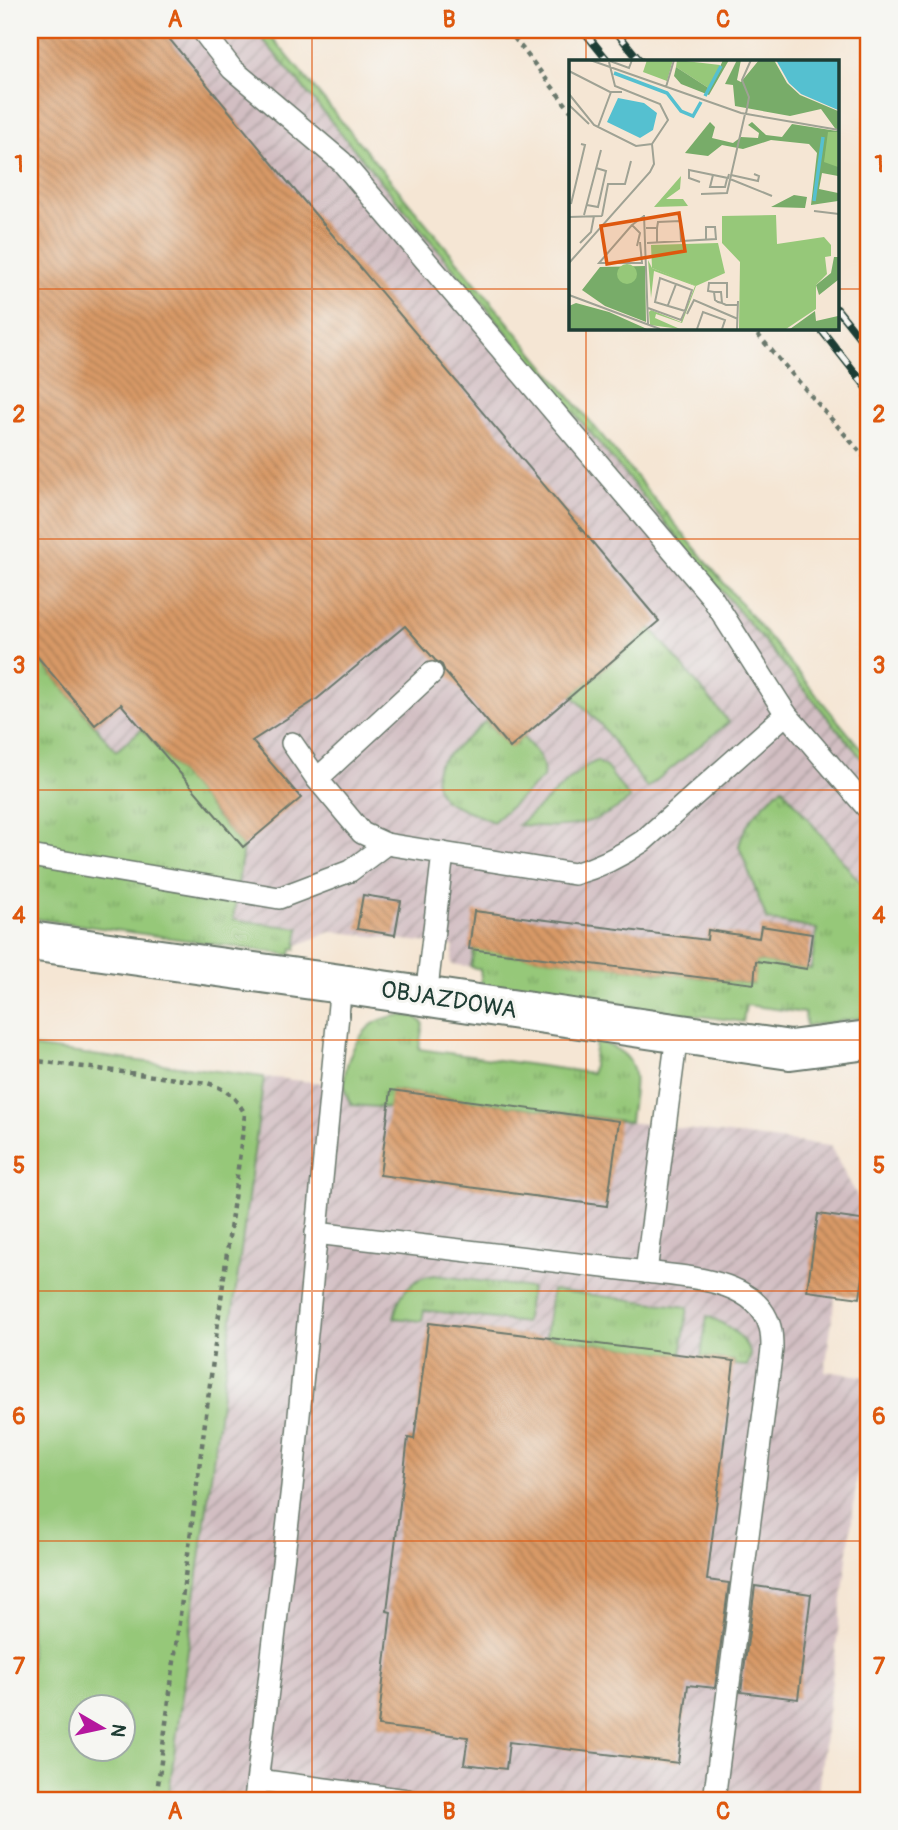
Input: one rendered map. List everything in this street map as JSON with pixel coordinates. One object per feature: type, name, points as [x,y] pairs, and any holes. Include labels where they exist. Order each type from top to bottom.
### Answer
[{"type":"street","name":"OBJAZDOWA","points":[[30,941],[790,1050],[868,1040]]},
{"type":"lane","points":[[202,30],[232,69],[342,162],[711,596],[786,714],[868,809]]},
{"type":"lane","points":[[317,779],[432,673]]},
{"type":"lane","points":[[292,743],[317,779],[362,833],[386,844],[574,874],[597,868],[643,841],[786,714]]},
{"type":"lane","points":[[30,856],[279,898],[350,871],[386,844]]},
{"type":"lane","points":[[426,997],[443,853]]},
{"type":"lane","points":[[341,984],[292,1487],[256,1790],[407,1800]]},
{"type":"lane","points":[[646,1272],[677,1034]]},
{"type":"lane","points":[[316,1234],[719,1282],[750,1299],[763,1313],[770,1327],[772,1349],[714,1800]]},
{"type":"path","points":[[508,30],[569,108]]},
{"type":"path","points":[[753,329],[868,461]]},
{"type":"path","points":[[30,1060],[207,1083],[222,1087],[236,1097],[245,1114],[156,1800]]},
{"type":"shaded area","points":[[30,30],[266,30],[868,757],[868,915],[805,1013],[451,964],[454,946],[331,931],[296,946],[30,907]]},
{"type":"shaded area","points":[[264,1077],[391,1090],[830,1146],[868,1216],[868,1242],[860,1298],[835,1295],[825,1371],[868,1377],[868,1390],[817,1800],[168,1800]]},
{"type":"green space","points":[[255,30],[266,30],[868,757],[868,766]]},
{"type":"green space","points":[[651,628],[729,722],[647,788],[601,725],[572,695]]},
{"type":"green space","points":[[30,648],[116,751],[142,729],[243,847],[233,920],[299,928],[296,949],[292,948],[291,955],[30,918]]},
{"type":"green space","points":[[486,721],[510,747],[523,737],[543,765],[543,778],[493,822],[445,801],[436,781],[436,771],[441,761]]},
{"type":"green space","points":[[597,761],[607,768],[630,799],[590,821],[564,826],[518,825],[586,766]]},
{"type":"green space","points":[[782,787],[868,892],[868,1017],[806,1026],[805,1013],[746,1005],[743,1022],[482,986],[480,969],[471,967],[474,949],[753,984],[756,961],[811,969],[817,929],[767,920],[739,846],[750,821]]},
{"type":"green space","points":[[403,1015],[415,1016],[423,1023],[419,1049],[592,1073],[596,1041],[612,1047],[623,1054],[634,1071],[630,1122],[392,1090],[389,1108],[352,1105],[347,1096],[345,1076],[355,1045],[375,1023]]},
{"type":"green space","points":[[30,1047],[264,1077],[168,1800],[30,1800]]},
{"type":"green space","points":[[435,1275],[531,1288],[525,1323],[424,1310],[422,1321],[394,1318],[402,1295],[407,1289],[419,1280]]},
{"type":"green space","points":[[552,1290],[688,1307],[681,1355],[546,1337]]},
{"type":"green space","points":[[707,1316],[728,1327],[744,1342],[751,1356],[747,1366],[734,1365],[734,1361],[701,1357]]},
{"type":"building","points":[[30,30],[162,30],[659,621],[510,748],[445,672],[442,665],[405,626],[317,699],[252,741],[301,798],[243,847],[121,704],[95,725],[30,648]]},
{"type":"building","points":[[363,895],[401,901],[395,935],[357,929]]},
{"type":"building","points":[[474,911],[707,940],[708,930],[759,938],[761,926],[812,934],[807,969],[756,961],[754,984],[469,949]]},
{"type":"building","points":[[391,1090],[619,1121],[607,1206],[380,1175]]},
{"type":"building","points":[[818,1214],[868,1221],[868,1242],[860,1298],[807,1291]]},
{"type":"building","points":[[429,1323],[734,1361],[707,1580],[729,1583],[715,1688],[688,1685],[678,1763],[509,1742],[506,1769],[464,1764],[468,1737],[378,1726],[391,1612],[387,1611],[408,1438],[414,1439]]},
{"type":"building","points":[[755,1586],[811,1594],[798,1699],[741,1692]]},
{"type":"railway","points":[[583,30],[607,60]]},
{"type":"railway","points":[[615,30],[639,60]]},
{"type":"railway","points":[[838,310],[868,348]]},
{"type":"railway","points":[[821,329],[868,389]]}]
